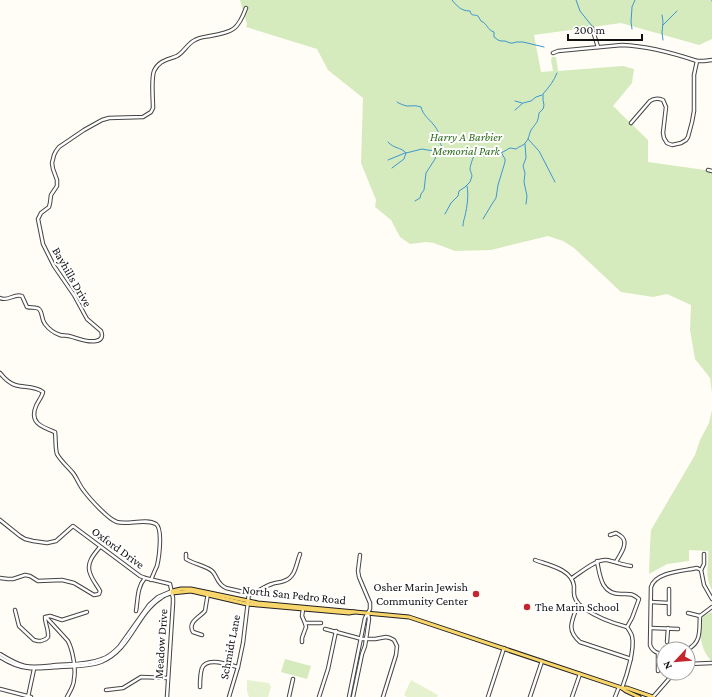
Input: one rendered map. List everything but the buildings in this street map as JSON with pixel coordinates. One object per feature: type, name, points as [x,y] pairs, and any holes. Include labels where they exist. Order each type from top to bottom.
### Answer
[{"type":"main road","name":"North San Pedro Road","points":[[172,592],[181,589],[191,589],[207,594],[247,602],[303,608],[350,610],[356,612],[409,617],[653,697]]},
{"type":"main road","name":"North San Pedro Road","points":[[620,687],[640,697]]},
{"type":"street","name":"Bayhills Drive","points":[[0,298],[4,300],[19,295],[22,296],[27,307],[39,309],[45,324],[59,335],[95,341],[101,338],[101,331],[87,319],[74,295],[54,266],[43,244],[38,219],[48,207],[51,195],[57,186],[57,180],[52,163],[55,153],[63,144],[102,120],[116,118],[138,118],[151,112],[153,108],[153,76],[156,67],[163,61],[181,53],[197,39],[229,32],[238,24],[246,8]]},
{"type":"street","points":[[592,28],[598,47]]},
{"type":"street","points":[[553,53],[558,51],[622,45],[642,46],[697,61],[704,62],[712,60]]},
{"type":"street","points":[[631,123],[650,101],[659,98],[663,100],[666,107],[663,134],[665,141],[672,145],[686,140],[693,117],[694,75],[697,61]]},
{"type":"street","points":[[708,170],[712,171]]},
{"type":"street","points":[[0,373],[14,385],[33,387],[42,392],[34,414],[35,420],[38,424],[55,432],[57,453],[74,474],[83,490],[98,506],[117,522],[123,523],[139,521],[156,524],[158,526],[160,532],[160,548],[157,564],[151,580]]},
{"type":"street","name":"Oxford Drive","points":[[0,520],[25,539],[47,543],[56,541],[73,526],[139,576],[170,584],[172,592]]},
{"type":"street","points":[[610,535],[616,533],[624,540],[624,548],[616,562]]},
{"type":"street","points":[[0,578],[13,579],[25,575],[38,581],[62,580],[74,583],[92,594],[97,595],[100,591],[90,575],[89,569],[91,558],[100,547]]},
{"type":"street","points":[[186,554],[186,559],[212,571],[222,586],[252,594],[270,584],[287,580],[295,569],[300,554]]},
{"type":"street","points":[[704,554],[704,564],[702,570],[704,585],[712,599]]},
{"type":"street","points":[[349,697],[362,639],[365,618],[370,609],[370,602],[358,572],[360,555]]},
{"type":"street","points":[[535,560],[563,570],[572,578],[574,586],[573,594],[578,604],[592,614],[627,628],[631,634],[631,659],[626,680],[620,687],[615,697]]},
{"type":"street","points":[[572,578],[597,561],[604,560],[616,562],[625,566],[631,566]]},
{"type":"street","points":[[597,561],[602,583],[609,591],[617,594],[634,594],[639,599],[627,628]]},
{"type":"street","points":[[656,652],[651,648],[650,645],[652,583],[654,580],[669,573],[697,568],[702,570]]},
{"type":"street","points":[[136,610],[139,588],[144,578]]},
{"type":"street","points":[[669,589],[669,614]]},
{"type":"street","name":"North San Pedro Road","points":[[0,656],[16,663],[35,668],[74,665],[101,660],[113,653],[119,647],[149,604],[158,597],[172,592]]},
{"type":"street","name":"Meadow Drive","points":[[166,697],[173,603],[172,592]]},
{"type":"street","name":"Schmidt Lane","points":[[229,697],[243,643],[249,593]]},
{"type":"street","points":[[202,635],[193,632],[191,626],[193,621],[204,612],[207,594]]},
{"type":"street","points":[[651,602],[669,603]]},
{"type":"street","points":[[578,604],[571,625],[574,636],[580,642],[631,659]]},
{"type":"street","points":[[696,641],[698,639],[700,616],[712,607]]},
{"type":"street","points":[[302,642],[306,627],[302,616],[303,608]]},
{"type":"street","points":[[15,610],[19,626],[34,640],[38,641],[44,640],[48,637],[45,620],[46,617]]},
{"type":"street","points":[[46,617],[50,616],[62,620],[87,612]]},
{"type":"street","points":[[354,697],[362,654],[365,646],[369,619],[368,613]]},
{"type":"street","points":[[688,613],[700,616]]},
{"type":"street","points":[[46,617],[70,646],[75,679],[66,697]]},
{"type":"street","points":[[305,623],[321,623]]},
{"type":"street","points":[[650,628],[678,629]]},
{"type":"street","points":[[667,641],[668,628]]},
{"type":"street","points":[[326,629],[362,639],[386,637],[394,640],[396,655],[383,697]]},
{"type":"street","points":[[319,697],[328,669],[336,631]]},
{"type":"street","points":[[488,697],[504,648]]},
{"type":"street","points":[[200,687],[202,669],[204,665],[210,661],[238,667]]},
{"type":"street","points":[[530,697],[542,661]]},
{"type":"street","points":[[696,664],[712,663]]},
{"type":"street","points":[[0,689],[29,697],[35,668]]},
{"type":"street","points":[[572,697],[580,673]]},
{"type":"street","points":[[106,690],[122,688],[141,677],[168,678]]},
{"type":"street","points":[[289,697],[293,679]]},
{"type":"street","points":[[653,697],[667,681]]},
{"type":"green space","name":"Harry A Barbier Memorial Park","points":[[240,0],[712,0],[712,39],[699,45],[621,23],[534,35],[541,72],[553,71],[551,60],[552,57],[556,57],[558,71],[623,66],[634,69],[632,83],[613,106],[648,140],[648,162],[712,171],[712,393],[710,378],[695,359],[690,330],[691,305],[667,294],[653,297],[621,292],[574,248],[563,241],[548,236],[491,250],[455,251],[434,243],[426,242],[410,244],[400,237],[391,220],[375,207],[376,200],[361,163],[363,98],[328,70],[317,49],[246,27],[247,24]]},
{"type":"green space","points":[[712,410],[712,590],[707,575],[708,551],[689,550],[689,561],[667,564],[649,574],[651,530],[695,455],[700,440],[709,423]]},
{"type":"green space","points":[[712,612],[712,662],[702,646],[701,629],[703,616]]},
{"type":"green space","points":[[285,659],[311,666],[307,679],[281,672]]},
{"type":"green space","points":[[247,680],[269,683],[271,687],[268,697],[249,697],[247,691]]},
{"type":"green space","points":[[411,680],[438,695],[437,697],[407,697],[404,695]]},
{"type":"waterway","points":[[452,0],[462,9],[470,11],[472,15],[478,16],[481,21],[494,32],[494,37],[498,40],[510,43],[523,42],[544,47]]},
{"type":"waterway","points":[[576,0],[580,11],[592,26]]},
{"type":"waterway","points":[[632,29],[632,7],[635,0]]},
{"type":"waterway","points":[[663,25],[677,11]]},
{"type":"waterway","points":[[662,15],[663,40]]},
{"type":"waterway","points":[[388,142],[406,153],[422,149],[438,151],[446,149],[455,151],[461,156],[469,156],[471,154],[478,153],[484,156],[492,156],[510,148],[516,149],[524,144],[528,139],[531,130],[537,121],[539,113],[543,109],[543,94],[557,73]]},
{"type":"waterway","points":[[515,110],[523,103],[531,101],[542,95]]},
{"type":"waterway","points":[[515,101],[522,103]]},
{"type":"waterway","points":[[397,102],[407,106],[421,107],[425,115],[435,126],[439,133],[440,144],[445,149]]},
{"type":"waterway","points":[[528,139],[539,151],[555,182]]},
{"type":"waterway","points":[[525,144],[526,158],[523,166],[527,196],[526,204]]},
{"type":"waterway","points":[[415,201],[420,198],[424,190],[426,173],[438,151]]},
{"type":"waterway","points":[[483,219],[496,198],[498,185],[505,162],[501,152]]},
{"type":"waterway","points":[[388,160],[405,153]]},
{"type":"waterway","points":[[392,168],[404,159],[406,153]]},
{"type":"waterway","points":[[445,214],[451,203],[458,196],[459,191],[470,182],[472,176],[470,168],[475,154]]},
{"type":"waterway","points":[[463,226],[468,201],[467,186]]},
{"type":"place","name":"Osher Marin Jewish Community Center","points":[[476,594]]},
{"type":"place","name":"The Marin School","points":[[527,607]]}]
